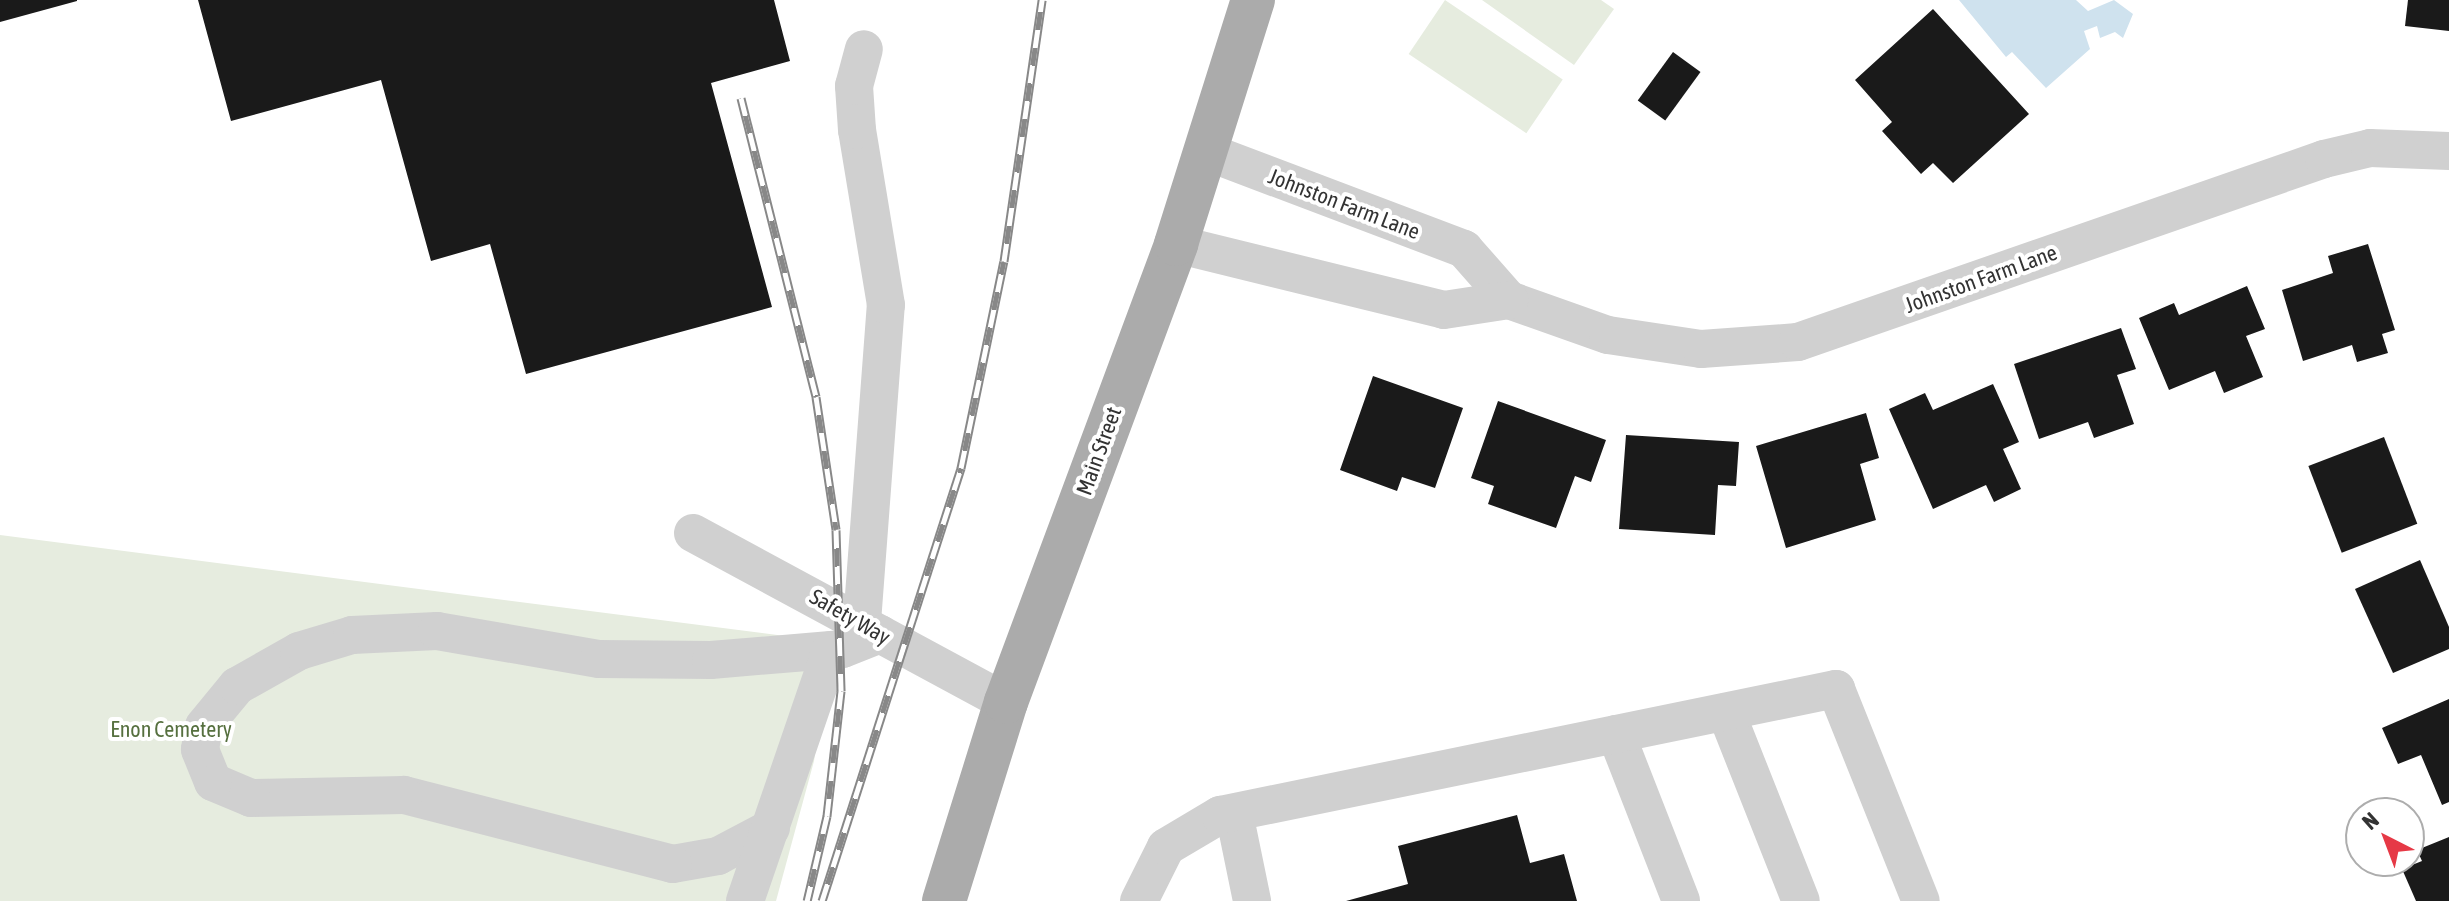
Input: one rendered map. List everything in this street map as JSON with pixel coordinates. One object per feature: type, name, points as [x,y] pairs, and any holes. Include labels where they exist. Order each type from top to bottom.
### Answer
[{"type":"main road","name":"Main Street","points":[[944,901],[1006,702],[1176,244],[1253,0]]},
{"type":"street","points":[[771,828],[718,856],[673,864],[404,795],[251,798],[213,782],[200,749],[204,726],[237,686],[299,651],[352,635],[437,631],[599,659],[831,650],[863,646],[871,628],[886,305],[857,130],[854,86],[864,49]]},
{"type":"street","name":"Johnston Farm Lane","points":[[1176,244],[1444,310],[1509,300],[1658,345],[1747,349],[1798,342],[2324,159],[2370,148],[2449,151]]},
{"type":"street","name":"Johnston Farm Lane","points":[[1205,151],[1464,249],[1509,300]]},
{"type":"street","name":"Safety Way","points":[[693,533],[1006,702]]},
{"type":"street","points":[[745,901],[831,650]]},
{"type":"street","points":[[1139,901],[1166,847],[1234,813],[1836,689],[1921,901]]},
{"type":"street","points":[[1726,712],[1801,901]]},
{"type":"street","points":[[1616,734],[1681,901]]},
{"type":"street","points":[[1234,813],[1252,901]]},
{"type":"green space","points":[[1445,0],[1563,79],[1526,133],[1409,54]]},
{"type":"green space","points":[[1482,0],[1601,0],[1614,9],[1574,65]]},
{"type":"green space","name":"Enon Cemetery","points":[[0,535],[831,642],[814,761],[776,901],[0,901]]},
{"type":"water","points":[[1959,0],[2076,0],[2088,11],[2114,0],[2133,14],[2123,38],[2115,32],[2100,38],[2097,26],[2084,31],[2090,49],[2046,88],[2012,52],[2006,57]]},
{"type":"building","points":[[0,0],[77,0],[77,1],[0,22]]},
{"type":"building","points":[[198,0],[774,0],[790,61],[711,83],[772,307],[526,374],[490,244],[431,261],[381,80],[231,121]]},
{"type":"building","points":[[2408,0],[2449,0],[2449,31],[2405,26]]},
{"type":"building","points":[[1933,9],[2029,114],[1953,183],[1933,163],[1921,174],[1882,131],[1892,122],[1855,80]]},
{"type":"building","points":[[1673,52],[1701,72],[1665,121],[1638,101]]},
{"type":"building","points":[[2368,244],[2395,330],[2382,334],[2388,353],[2357,362],[2352,345],[2303,361],[2282,290],[2333,273],[2328,256]]},
{"type":"building","points":[[2247,286],[2265,329],[2246,336],[2263,377],[2224,393],[2215,371],[2169,390],[2139,318],[2174,303],[2179,315]]},
{"type":"building","points":[[2121,328],[2136,369],[2117,375],[2134,424],[2094,438],[2088,422],[2039,439],[2014,364]]},
{"type":"building","points":[[1373,376],[1463,408],[1435,488],[1402,477],[1397,491],[1340,470]]},
{"type":"building","points":[[1993,384],[2019,442],[2003,449],[2021,489],[1994,502],[1986,485],[1933,509],[1889,409],[1925,393],[1933,410]]},
{"type":"building","points":[[1498,401],[1606,440],[1591,482],[1575,476],[1556,528],[1488,504],[1494,486],[1471,478]]},
{"type":"building","points":[[1866,413],[1879,458],[1860,464],[1876,520],[1786,548],[1756,446]]},
{"type":"building","points":[[1626,435],[1739,442],[1736,486],[1718,485],[1715,535],[1619,529]]},
{"type":"building","points":[[2384,437],[2417,524],[2342,553],[2308,466]]},
{"type":"building","points":[[2420,560],[2449,627],[2449,649],[2393,673],[2355,589]]},
{"type":"building","points":[[2449,699],[2449,802],[2442,805],[2421,755],[2398,764],[2382,728]]},
{"type":"building","points":[[1517,815],[1530,863],[1564,854],[1577,901],[1346,901],[1408,884],[1398,846]]},
{"type":"building","points":[[2449,837],[2449,901],[2416,901],[2406,877],[2425,877],[2425,847]]},
{"type":"railway","points":[[822,901],[961,468],[1004,261],[1042,0]]},
{"type":"railway","points":[[741,98],[816,397],[836,530],[841,691],[827,816],[807,901]]}]
